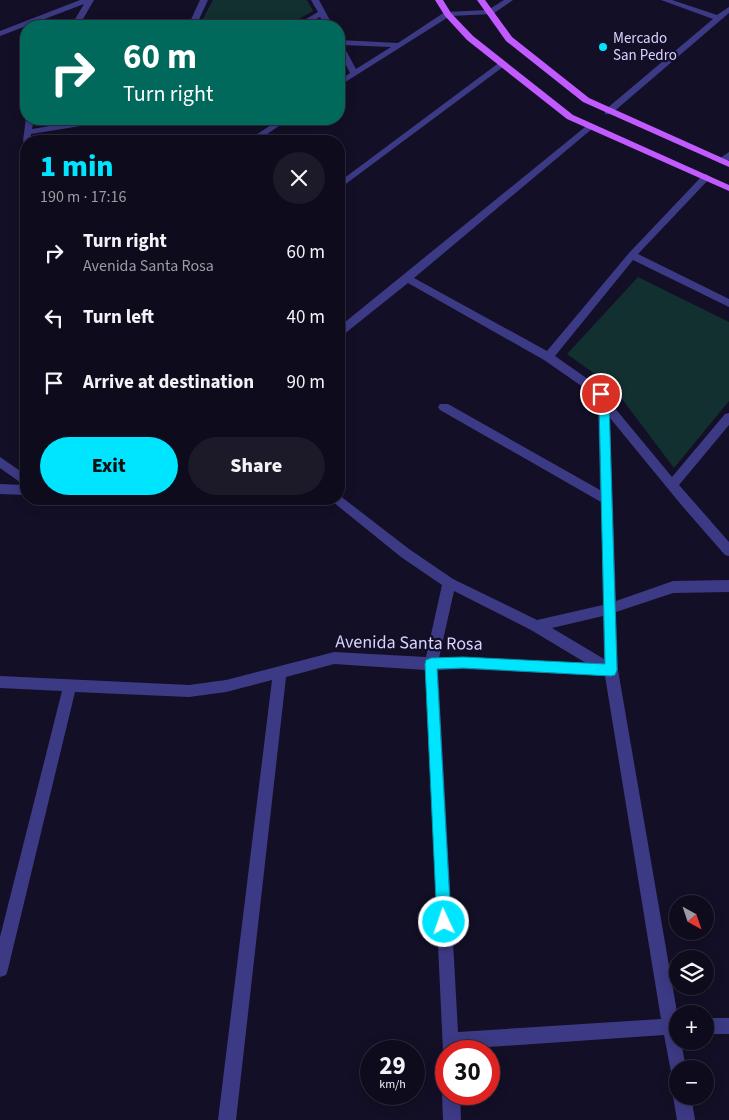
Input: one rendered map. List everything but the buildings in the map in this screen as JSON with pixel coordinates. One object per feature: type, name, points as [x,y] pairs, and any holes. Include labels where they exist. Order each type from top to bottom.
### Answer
[{"type":"main road","points":[[439,0],[448,14],[470,38],[570,116],[729,188]]},
{"type":"main road","points":[[481,0],[509,39],[586,100],[608,112],[727,160]]},
{"type":"street","points":[[78,20],[88,0]]},
{"type":"street","points":[[36,20],[88,0]]},
{"type":"street","points":[[195,20],[204,0]]},
{"type":"street","points":[[315,0],[326,20]]},
{"type":"street","points":[[345,80],[448,14],[490,12],[509,0]]},
{"type":"street","points":[[665,0],[718,18]]},
{"type":"street","points":[[608,112],[729,9]]},
{"type":"street","points":[[308,20],[322,12]]},
{"type":"street","points":[[0,34],[20,26]]},
{"type":"street","points":[[345,43],[399,45]]},
{"type":"street","points":[[345,55],[354,73]]},
{"type":"street","points":[[345,182],[503,64]]},
{"type":"street","points":[[32,135],[78,125]]},
{"type":"street","points":[[260,135],[276,125]]},
{"type":"street","points":[[345,327],[590,126]]},
{"type":"street","points":[[548,357],[632,255],[706,177]]},
{"type":"street","points":[[632,255],[729,302]]},
{"type":"street","points":[[407,278],[548,357],[601,394],[604,402],[672,486],[729,551]]},
{"type":"street","points":[[604,402],[611,670],[670,1005]]},
{"type":"street","points":[[444,407],[607,500]]},
{"type":"street","points":[[672,486],[729,417]]},
{"type":"street","points":[[0,462],[20,477]]},
{"type":"street","points":[[0,489],[20,490]]},
{"type":"street","points":[[345,505],[406,553],[449,583],[536,626],[611,670]]},
{"type":"street","points":[[449,583],[431,664],[451,1040]]},
{"type":"street","points":[[536,626],[609,609],[673,586],[729,586]]},
{"type":"street","name":"Avenida Santa Rosa","points":[[0,682],[189,691],[226,686],[334,658],[431,664],[463,662],[611,670]]},
{"type":"street","points":[[227,1120],[280,673]]},
{"type":"street","points":[[1,963],[70,686]]},
{"type":"street","points":[[500,1042],[669,1026]]},
{"type":"street","points":[[714,1026],[729,1026]]},
{"type":"street","points":[[451,1105],[452,1120]]},
{"type":"street","points":[[684,1105],[686,1120]]},
{"type":"green space","points":[[213,0],[307,0],[313,11],[297,20],[202,20]]},
{"type":"green space","points":[[638,277],[729,322],[729,401],[674,468],[613,387],[567,354]]},
{"type":"place","name":"Mercado San Pedro","points":[[603,47]]},
{"type":"route","points":[[444,922],[431,664],[463,662],[611,670],[604,402],[601,394]]}]
